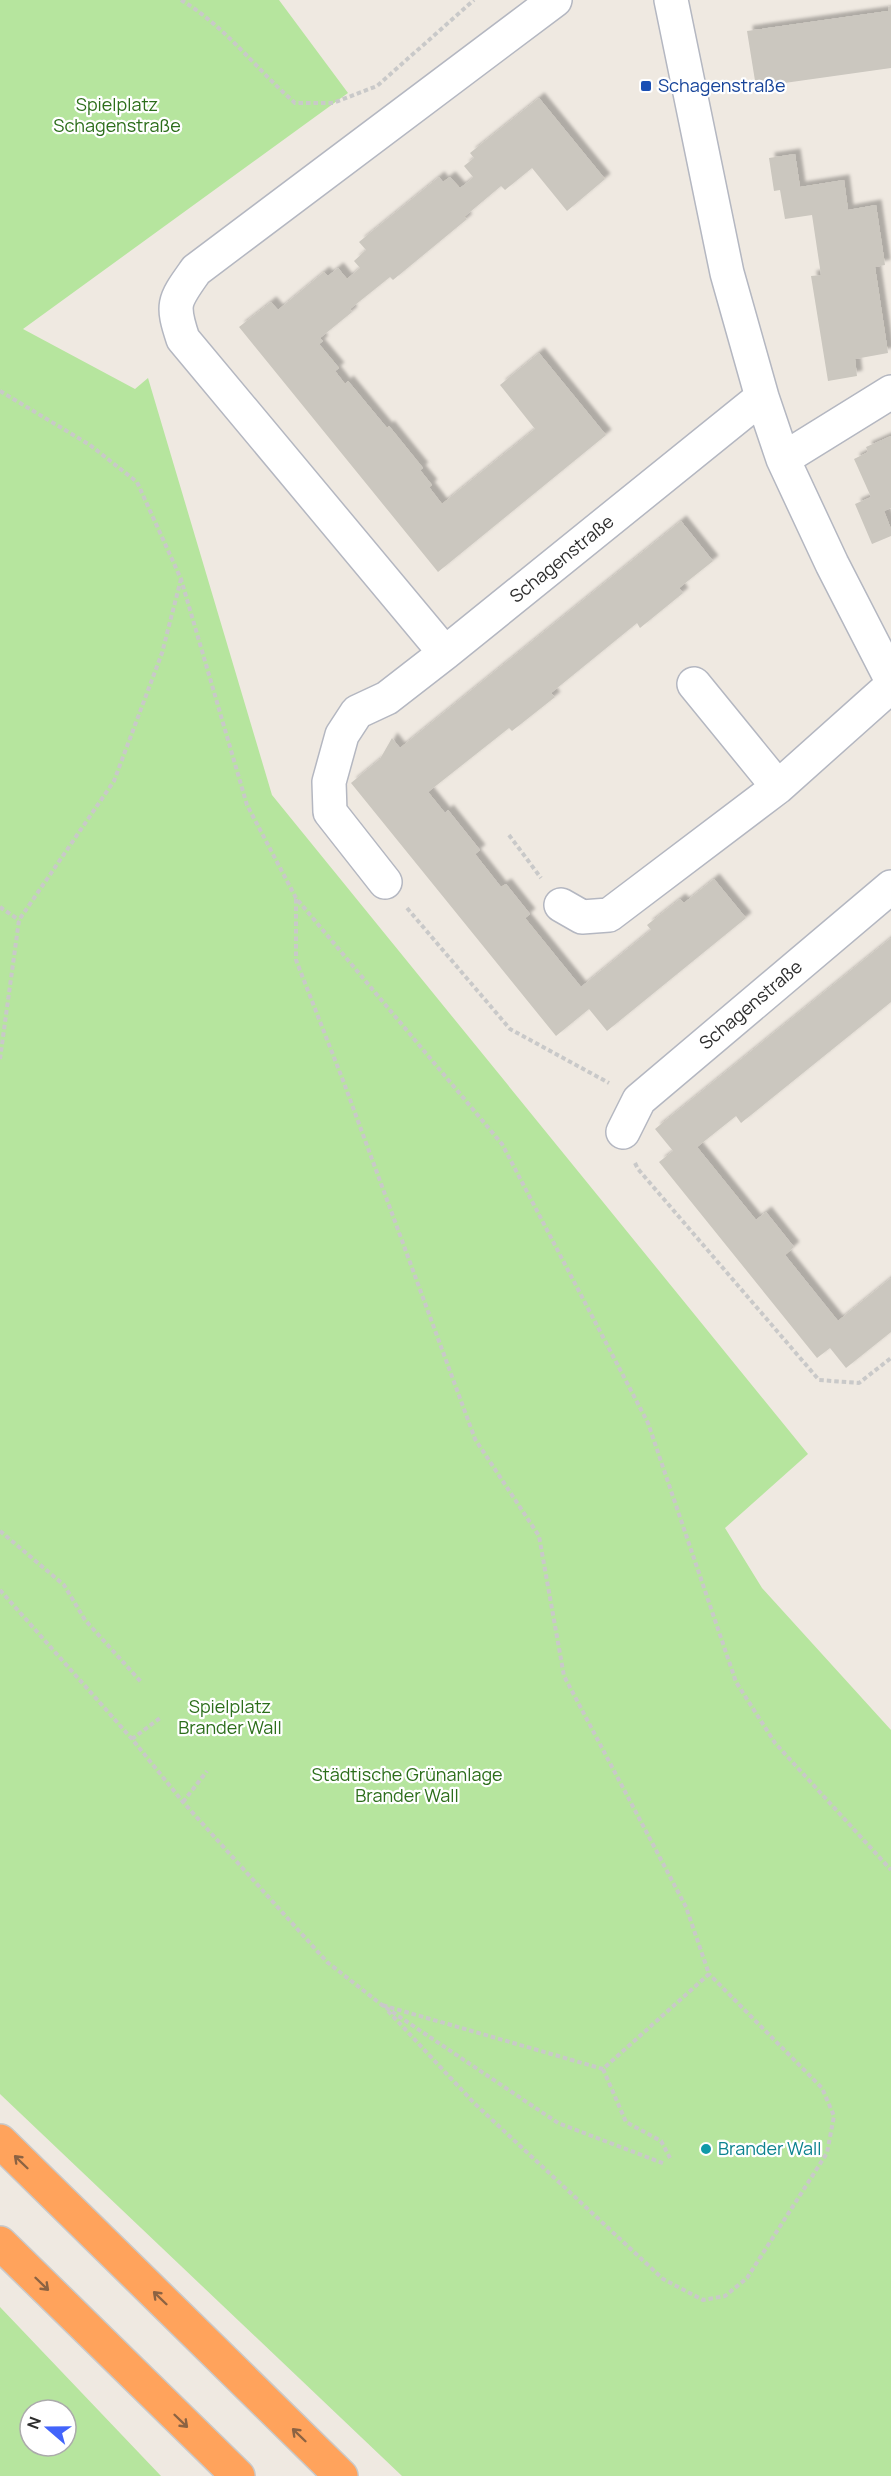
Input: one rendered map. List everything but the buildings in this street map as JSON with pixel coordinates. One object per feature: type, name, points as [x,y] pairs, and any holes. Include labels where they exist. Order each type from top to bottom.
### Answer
[{"type":"highway","points":[[0,2141],[341,2476]]},
{"type":"highway","points":[[0,2244],[237,2476]]},
{"type":"street","points":[[445,653],[183,339],[175,316],[176,298],[196,270],[555,0]]},
{"type":"street","points":[[671,0],[727,273],[762,397],[783,459],[832,564],[891,679]]},
{"type":"street","points":[[783,459],[891,392]]},
{"type":"street","name":"Schagenstraße","points":[[385,882],[330,812],[329,782],[342,735],[357,712],[387,698],[445,653],[762,397]]},
{"type":"street","points":[[694,684],[778,787]]},
{"type":"street","points":[[561,905],[582,917],[609,915],[778,787],[891,686]]},
{"type":"street","name":"Schagenstraße","points":[[623,1132],[639,1100],[891,886]]},
{"type":"path","points":[[181,0],[214,22],[269,80],[295,103],[333,104],[377,86],[474,0]]},
{"type":"path","points":[[0,391],[90,445],[137,482],[181,579],[247,805],[296,898],[502,1144],[648,1424],[736,1682],[775,1743],[891,1870]]},
{"type":"path","points":[[0,1059],[19,920],[114,781],[162,653],[181,579]]},
{"type":"path","points":[[509,835],[561,905]]},
{"type":"path","points":[[385,882],[510,1029],[639,1100]]},
{"type":"path","points":[[296,898],[296,960],[344,1083],[475,1439],[538,1536],[564,1676],[686,1907],[709,1974],[822,2088],[834,2116],[827,2153],[747,2278],[725,2296],[703,2300],[663,2279],[474,2103],[382,2005]]},
{"type":"path","points":[[0,907],[19,920]]},
{"type":"path","points":[[623,1132],[638,1169],[819,1380],[859,1383],[891,1358]]},
{"type":"path","points":[[0,1531],[64,1585],[85,1620],[142,1683]]},
{"type":"path","points":[[0,1590],[132,1738],[183,1802],[327,1962],[382,2005],[558,2123],[665,2164]]},
{"type":"path","points":[[132,1738],[159,1718]]},
{"type":"path","points":[[183,1802],[207,1772]]},
{"type":"path","points":[[603,2069],[709,1974]]},
{"type":"path","points":[[382,2005],[603,2069]]},
{"type":"path","points":[[603,2069],[626,2122],[661,2141],[670,2158]]},
{"type":"green space","name":"Städtische Grünanlage Brander Wall","points":[[0,0],[279,0],[348,93],[23,329],[135,389],[148,378],[272,795],[808,1454],[725,1528],[762,1588],[891,1730],[891,2476],[402,2476],[0,2094]]},
{"type":"green space","points":[[0,2307],[161,2476],[0,2476]]},
{"type":"place","name":"Schagenstraße","points":[[646,86]]},
{"type":"place","name":"Brander Wall","points":[[706,2149]]},
{"type":"park label","name":"Spielplatz Schagenstraße","points":[[117,115]]},
{"type":"park label","name":"Spielplatz Brander Wall","points":[[230,1717]]}]
